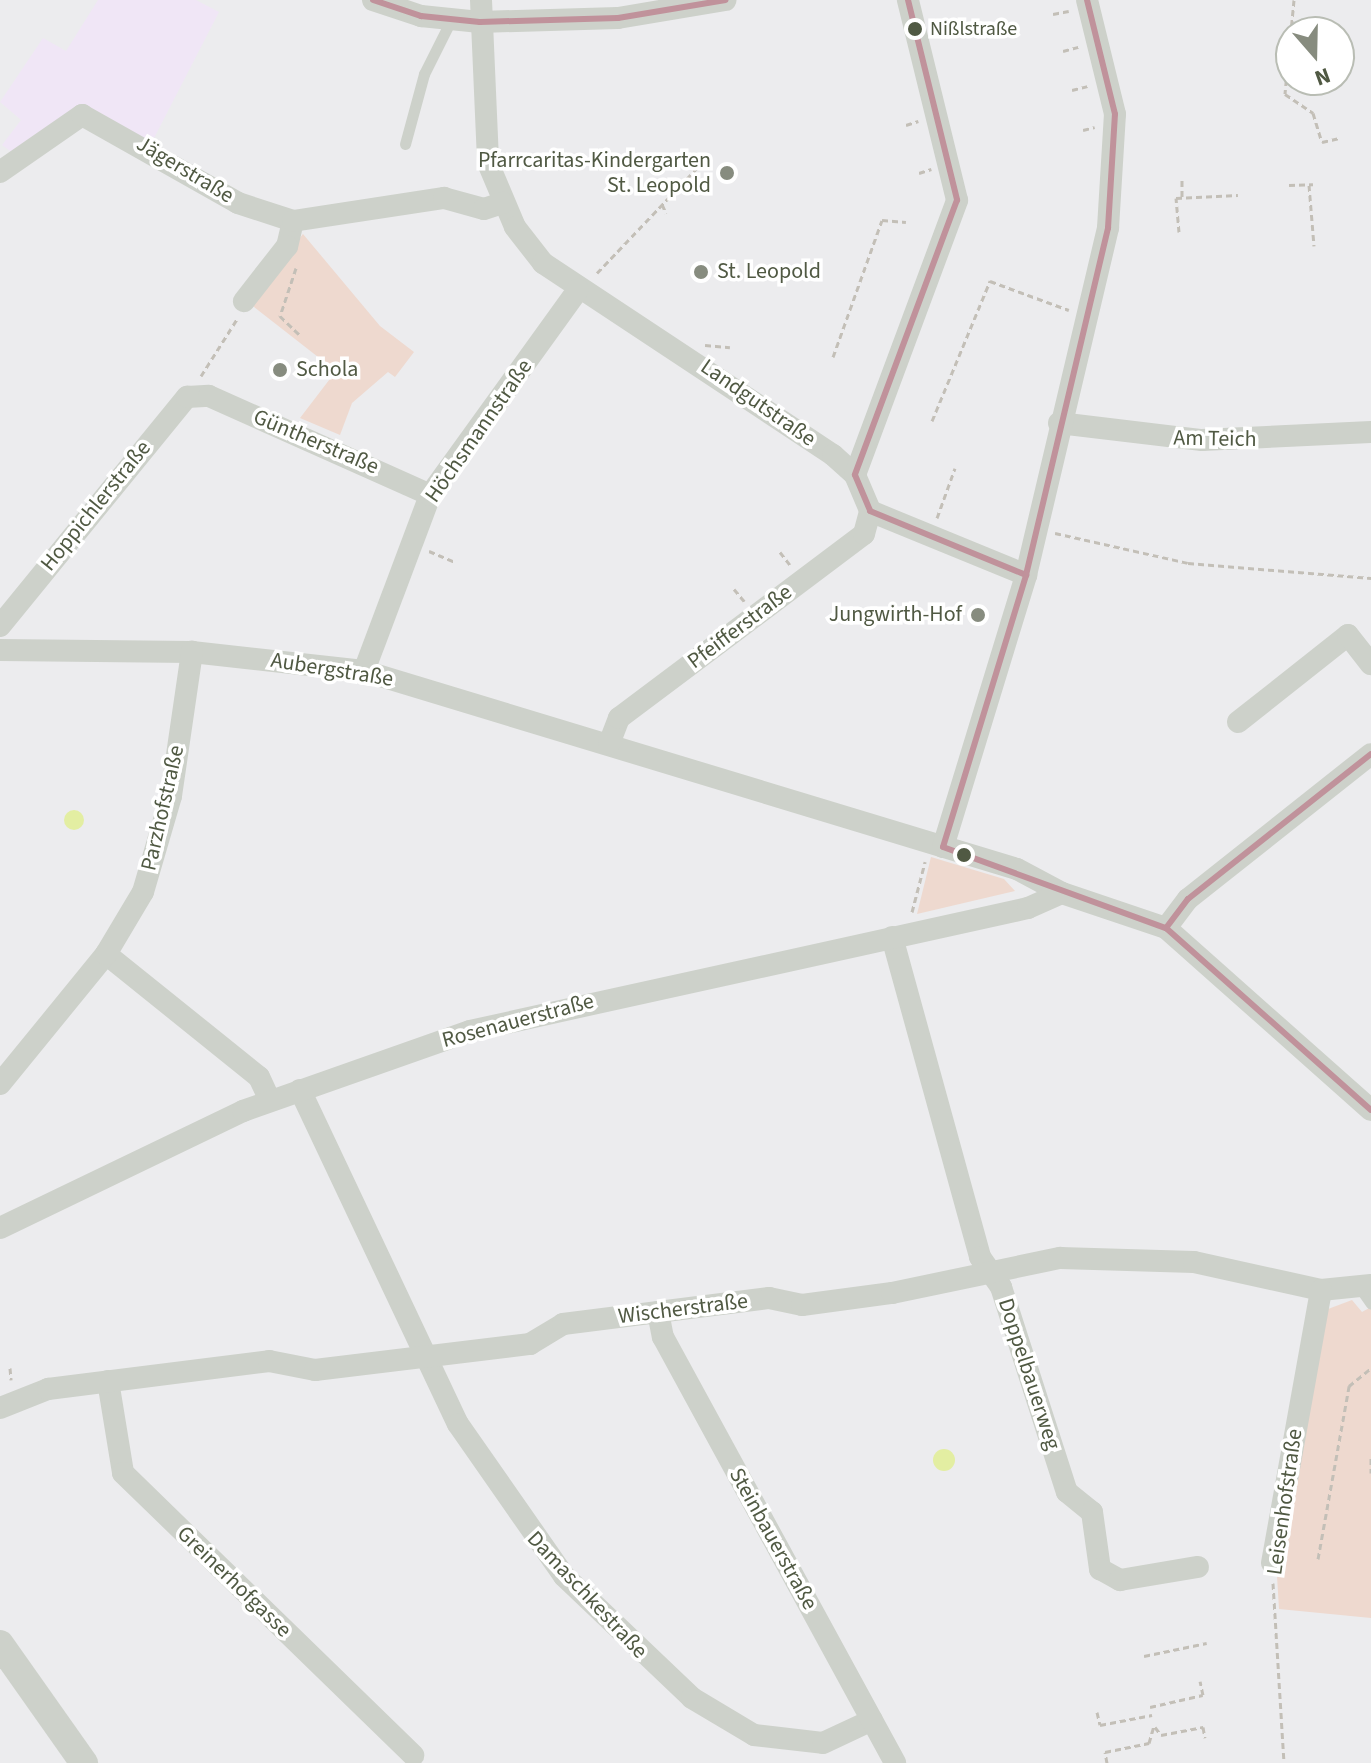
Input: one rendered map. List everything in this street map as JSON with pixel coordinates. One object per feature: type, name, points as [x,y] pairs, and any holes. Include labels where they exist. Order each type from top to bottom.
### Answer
[{"type":"street","points":[[373,0],[451,20],[481,11],[618,18],[725,0]]},
{"type":"street","points":[[855,475],[957,200],[908,0]]},
{"type":"street","points":[[935,850],[1026,575],[1114,194],[1115,114],[1081,4]]},
{"type":"street","name":"Landgutstraße","points":[[481,11],[485,146],[503,203],[529,247],[759,401],[855,475],[870,511]]},
{"type":"street","name":"Jägerstraße","points":[[0,172],[82,115],[291,230]]},
{"type":"street","points":[[244,301],[291,230],[444,198],[484,209],[503,203]]},
{"type":"street","name":"Höchsmannstraße","points":[[364,671],[430,495],[586,286]]},
{"type":"street","name":"Güntherstraße","points":[[199,386],[430,495]]},
{"type":"street","name":"Hoppichlerstraße","points":[[0,626],[177,405],[199,386]]},
{"type":"street","name":"Am Teich","points":[[1059,423],[1202,440],[1371,432]]},
{"type":"street","points":[[870,511],[1026,575]]},
{"type":"street","name":"Pfeifferstraße","points":[[609,744],[619,718],[864,534],[870,511]]},
{"type":"street","points":[[1238,722],[1348,635],[1371,664]]},
{"type":"street","name":"Aubergstraße","points":[[0,650],[192,652],[364,671],[609,744],[935,850],[1017,869],[1062,893],[1166,928],[1371,1110]]},
{"type":"street","name":"Parzhofstraße","points":[[0,1084],[106,954],[143,892],[162,834],[192,652]]},
{"type":"street","points":[[1166,928],[1188,899],[1371,754]]},
{"type":"street","name":"Rosenauerstraße","points":[[0,1228],[270,1101],[544,1011],[1028,908],[1062,893]]},
{"type":"street","name":"Doppelbauerweg","points":[[892,937],[980,1257],[992,1273],[1067,1492],[1092,1512],[1100,1569],[1120,1580],[1198,1567]]},
{"type":"street","points":[[106,954],[259,1077],[270,1101]]},
{"type":"street","name":"Damaschkestraße","points":[[300,1090],[458,1424],[520,1523],[608,1622],[692,1698],[729,1723],[780,1742],[823,1743],[872,1720]]},
{"type":"street","name":"Wischerstraße","points":[[0,1408],[48,1389],[269,1361],[315,1370],[530,1344],[563,1324],[769,1298],[802,1305],[992,1273],[1060,1258],[1147,1257],[1321,1290],[1367,1292]]},
{"type":"street","name":"Leisenhofstraße","points":[[1272,1563],[1321,1290]]},
{"type":"street","name":"Steinbauerstraße","points":[[658,1312],[669,1347],[895,1763]]},
{"type":"street","name":"Greinerhofgasse","points":[[108,1381],[123,1473],[413,1755]]},
{"type":"street","points":[[0,1644],[84,1763]]},
{"type":"lane","points":[[405,144],[424,74],[451,20]]},
{"type":"path","points":[[1294,0],[1285,94],[1313,113],[1322,142],[1340,138]]},
{"type":"path","points":[[1053,14],[1081,4]]},
{"type":"path","points":[[1063,51],[1087,45]]},
{"type":"path","points":[[1072,90],[1096,83]]},
{"type":"path","points":[[906,125],[922,120]]},
{"type":"path","points":[[586,286],[697,168]]},
{"type":"path","points":[[919,173],[935,168]]},
{"type":"path","points":[[1179,232],[1182,179]]},
{"type":"path","points":[[1289,185],[1311,185],[1314,246]]},
{"type":"path","points":[[1182,197],[1238,195]]},
{"type":"path","points":[[662,204],[666,213]]},
{"type":"path","points":[[833,357],[882,220],[906,222]]},
{"type":"path","points":[[291,230],[297,274],[290,275],[280,316],[300,335]]},
{"type":"path","points":[[932,421],[990,281],[1076,312]]},
{"type":"path","points":[[199,386],[235,330],[244,301]]},
{"type":"path","points":[[699,348],[730,347]]},
{"type":"path","points":[[935,522],[955,468]]},
{"type":"path","points":[[1047,531],[1188,563],[1371,578]]},
{"type":"path","points":[[423,548],[455,562]]},
{"type":"path","points":[[780,552],[793,569]]},
{"type":"path","points":[[734,589],[746,604]]},
{"type":"path","points":[[910,919],[935,850]]},
{"type":"path","points":[[10,1368],[12,1383]]},
{"type":"path","points":[[1318,1559],[1349,1386],[1371,1368]]},
{"type":"path","points":[[1371,1458],[1371,1473]]},
{"type":"path","name":"Leisenhofstraße","points":[[1272,1563],[1284,1763]]},
{"type":"path","points":[[1144,1656],[1207,1643]]},
{"type":"path","points":[[1150,1707],[1203,1695],[1200,1681]]},
{"type":"path","points":[[1097,1712],[1100,1725],[1152,1715]]},
{"type":"path","points":[[1107,1763],[1105,1752],[1149,1743],[1154,1725],[1161,1735],[1203,1727],[1205,1738]]},
{"type":"shaded area","points":[[98,0],[196,0],[219,12],[152,142],[87,109],[13,153],[2,145],[21,120],[0,102],[43,38],[66,51]]},
{"type":"shaded area","points":[[303,234],[380,326],[414,352],[395,377],[388,372],[352,403],[340,435],[300,418],[336,371],[249,303]]},
{"type":"shaded area","points":[[74,810],[81,813],[84,820],[81,827],[74,830],[67,827],[64,820],[67,813]]},
{"type":"shaded area","points":[[931,857],[1004,879],[1015,891],[917,914]]},
{"type":"shaded area","points":[[1352,1300],[1362,1312],[1371,1307],[1371,1618],[1279,1609],[1277,1576],[1328,1309]]},
{"type":"shaded area","points":[[940,1449],[948,1449],[955,1460],[948,1471],[940,1471],[933,1464],[933,1456]]},
{"type":"transit line","points":[[373,0],[421,16],[480,22],[618,18],[725,0]]},
{"type":"transit line","points":[[908,0],[957,200],[855,475],[870,511],[1026,575]]},
{"type":"transit line","points":[[943,847],[1026,575],[1108,228],[1115,114],[1087,0]]},
{"type":"transit line","points":[[1166,928],[1188,899],[1371,754]]},
{"type":"transit line","points":[[943,847],[1166,928],[1371,1110]]},
{"type":"place","name":"Nißlstraße","points":[[915,29]]},
{"type":"place","name":"Pfarrcaritas-Kindergarten St. Leopold","points":[[727,173]]},
{"type":"place","name":"St. Leopold","points":[[701,272]]},
{"type":"place","name":"Schola","points":[[280,370]]},
{"type":"place","name":"Jungwirth-Hof","points":[[978,615]]}]
